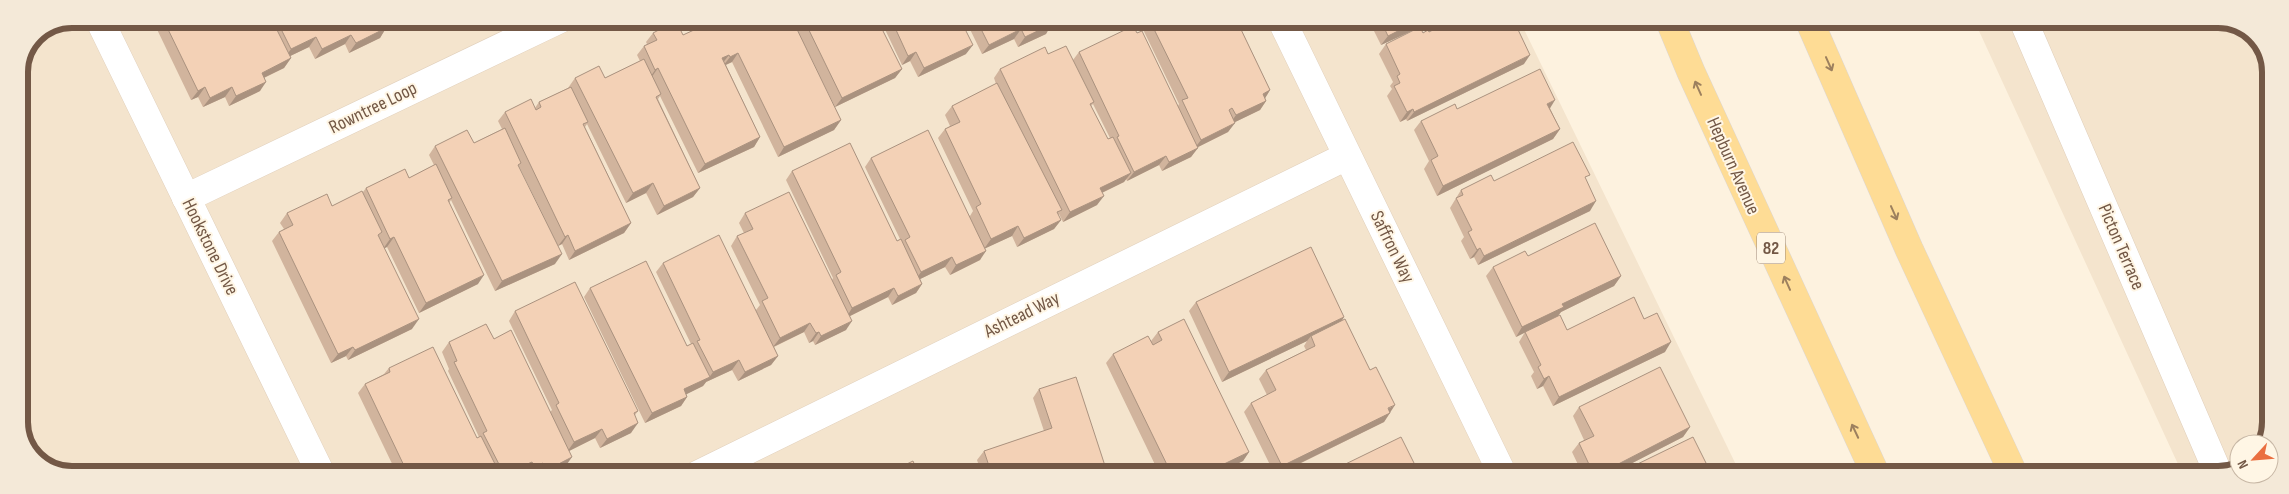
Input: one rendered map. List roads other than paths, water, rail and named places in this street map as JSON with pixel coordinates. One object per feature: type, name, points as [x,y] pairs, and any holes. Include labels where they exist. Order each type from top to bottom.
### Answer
[{"type":"main road","name":"Hepburn Avenue","points":[[1672,28],[1699,90],[1872,466]]},
{"type":"main road","points":[[1812,28],[1909,249],[2010,466]]},
{"type":"street","name":"Hookstone Drive","points":[[103,28],[316,466]]},
{"type":"street","name":"Rowntree Loop","points":[[186,198],[541,28]]},
{"type":"street","name":"Saffron Way","points":[[1285,28],[1499,466]]},
{"type":"street","name":"Picton Terrace","points":[[2026,28],[2215,466]]},
{"type":"street","name":"Ashtead Way","points":[[715,466],[1347,156]]},
{"type":"street","points":[[1963,365],[2002,466]]}]
